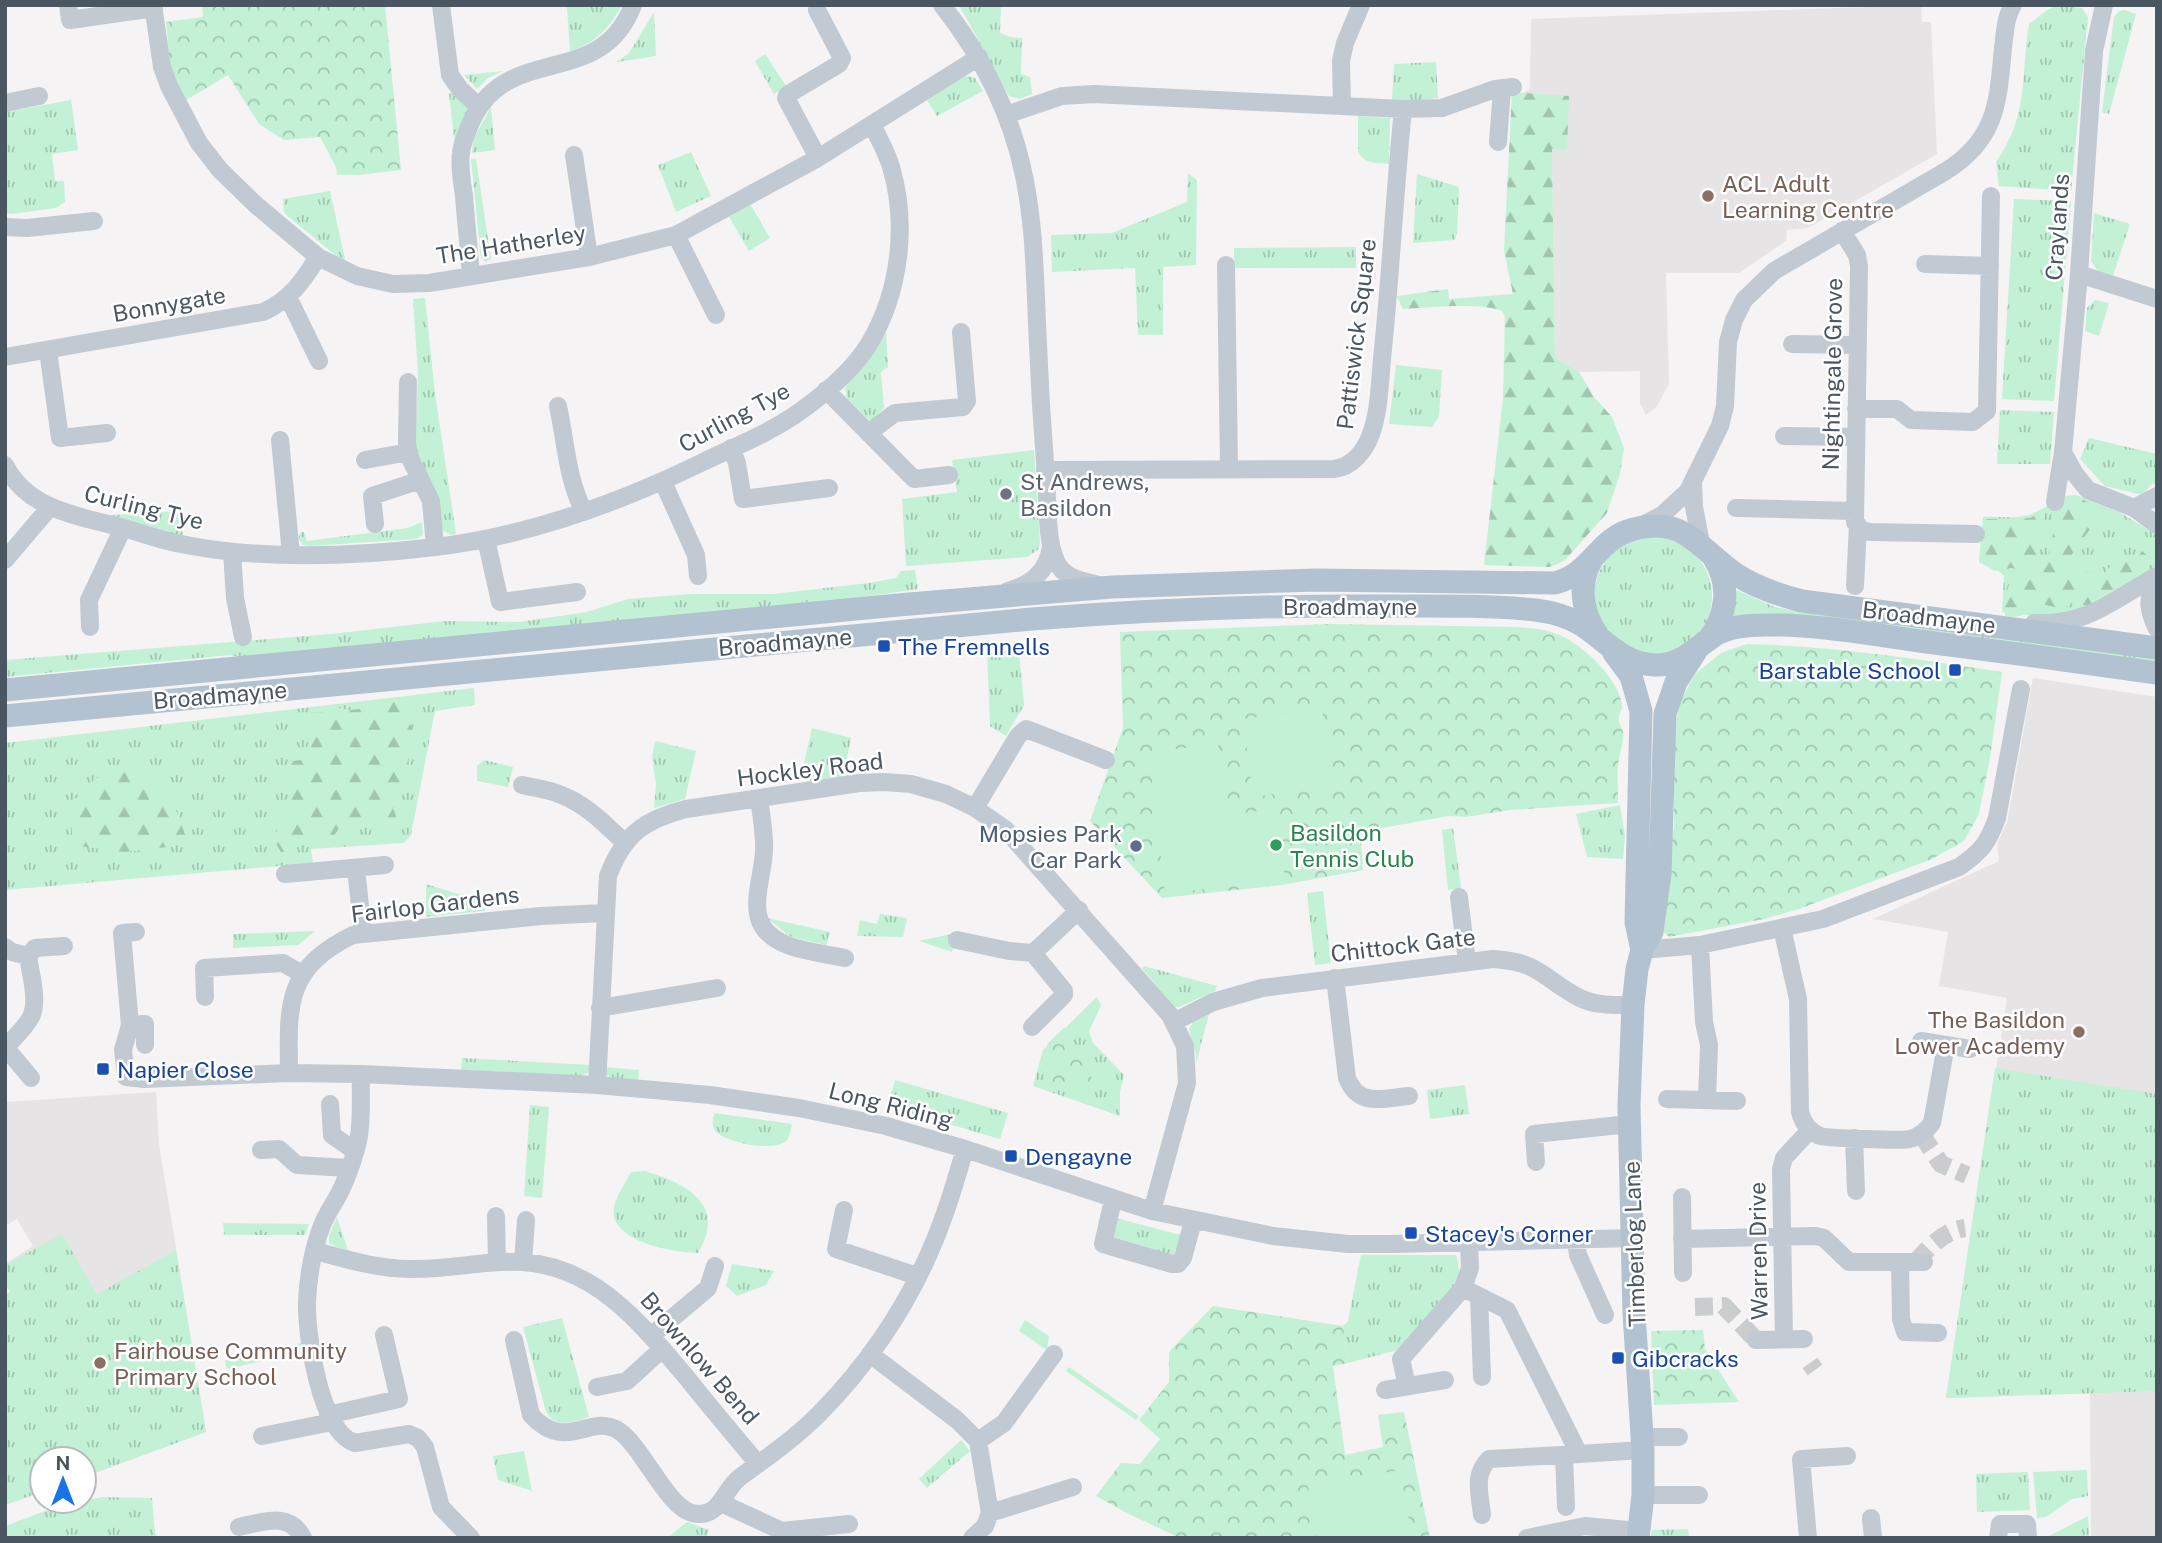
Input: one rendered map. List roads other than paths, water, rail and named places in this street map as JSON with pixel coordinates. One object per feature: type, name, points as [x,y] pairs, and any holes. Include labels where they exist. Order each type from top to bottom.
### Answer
[{"type":"main road","name":"Broadmayne","points":[[5,690],[981,597],[1112,587],[1330,580],[1555,583],[1573,577],[1612,539],[1634,528],[1667,526],[1691,536],[1749,583],[1802,601],[2157,648]]},
{"type":"main road","points":[[1703,645],[1718,628],[1724,605],[1723,576],[1707,549]]},
{"type":"main road","points":[[1592,560],[1584,578],[1584,597],[1588,619],[1603,642]]},
{"type":"main road","name":"Broadmayne","points":[[5,716],[927,628],[1143,611],[1358,606],[1523,609],[1565,617],[1577,622],[1627,659],[1657,665],[1678,661],[1716,635],[1735,628],[1769,625],[1908,639],[2157,673]]},
{"type":"main road","name":"Timberlog Lane","points":[[1603,642],[1631,676],[1641,711],[1636,922],[1642,950]]},
{"type":"main road","name":"Timberlog Lane","points":[[1639,1534],[1643,1495],[1643,1444],[1634,1314],[1630,1124],[1633,1005],[1637,969],[1642,950],[1652,932],[1660,874],[1665,714],[1676,682],[1703,645]]},
{"type":"street","points":[[68,5],[70,20],[154,6]]},
{"type":"street","points":[[441,5],[450,75],[478,107]]},
{"type":"street","points":[[471,276],[461,153],[478,107],[492,91],[526,72],[574,62],[602,48],[620,29],[633,5]]},
{"type":"street","points":[[942,5],[979,57],[1006,115],[1017,144],[1030,203],[1051,543],[1057,563],[1071,577],[1112,587]]},
{"type":"street","points":[[1342,105],[1341,61],[1345,43],[1361,5]]},
{"type":"street","points":[[1634,528],[1662,515],[1681,499],[1693,483],[1724,415],[1728,342],[1744,300],[1774,271],[1960,162],[1979,144],[1993,118],[1997,103],[2006,22],[2013,5]]},
{"type":"street","name":"Craylands","points":[[2054,502],[2063,452],[2079,274],[2094,51],[2104,5]]},
{"type":"street","name":"The Hatherley","points":[[154,6],[162,67],[177,105],[199,144],[237,188],[318,257],[358,276],[393,284],[471,276],[589,257],[677,235],[818,158],[979,57]]},
{"type":"street","points":[[817,10],[842,58],[839,64],[787,95],[786,99],[818,158]]},
{"type":"street","points":[[1006,115],[1062,96],[1083,94],[1442,108],[1472,96],[1507,88],[1498,142]]},
{"type":"street","points":[[5,103],[39,96]]},
{"type":"street","name":"Pattiswick Square","points":[[1045,470],[1342,468],[1355,459],[1368,440],[1374,424],[1385,334],[1403,108]]},
{"type":"street","name":"Curling Tye","points":[[5,465],[19,485],[50,507],[176,543],[232,552],[290,554],[363,554],[486,539],[584,512],[663,482],[785,421],[827,390],[850,368],[868,344],[881,318],[895,275],[900,233],[897,192],[891,165],[872,124]]},
{"type":"street","points":[[574,155],[589,257]]},
{"type":"street","points":[[1856,409],[1897,409],[1911,420],[1973,422],[1987,411],[1991,196]]},
{"type":"street","points":[[5,227],[27,228],[94,221]]},
{"type":"street","name":"Nightingale Grove","points":[[1842,231],[1857,255],[1859,266],[1855,586]]},
{"type":"street","points":[[677,235],[716,315]]},
{"type":"street","name":"Bonnygate","points":[[5,357],[263,312],[297,289],[318,257]]},
{"type":"street","points":[[1925,264],[1990,266]]},
{"type":"street","points":[[1226,265],[1229,468]]},
{"type":"street","points":[[2079,274],[2157,299]]},
{"type":"street","points":[[288,297],[319,361]]},
{"type":"street","points":[[868,433],[895,413],[963,407],[967,401],[961,332]]},
{"type":"street","points":[[1792,344],[1857,345]]},
{"type":"street","points":[[48,350],[61,438],[107,433]]},
{"type":"street","points":[[408,382],[408,452],[430,501],[435,547]]},
{"type":"street","points":[[827,390],[914,479],[949,475]]},
{"type":"street","points":[[558,406],[568,469],[575,494],[584,512]]},
{"type":"street","points":[[1784,436],[1856,437]]},
{"type":"street","points":[[280,440],[290,554]]},
{"type":"street","points":[[731,448],[737,463],[743,499],[829,488]]},
{"type":"street","points":[[365,460],[408,452]]},
{"type":"street","points":[[2063,452],[2088,490],[2134,508],[2157,525]]},
{"type":"street","points":[[375,524],[372,496],[421,480]]},
{"type":"street","points":[[663,482],[696,555],[698,576]]},
{"type":"street","points":[[1693,483],[1694,507],[1707,549]]},
{"type":"street","points":[[2134,508],[2157,496]]},
{"type":"street","points":[[9,552],[50,507]]},
{"type":"street","points":[[1735,508],[1856,519],[1861,530],[1870,532],[1976,534]]},
{"type":"street","points":[[90,627],[89,600],[123,528]]},
{"type":"street","points":[[486,539],[500,602],[577,592]]},
{"type":"street","points":[[981,597],[1025,586],[1046,566],[1051,543]]},
{"type":"street","points":[[232,552],[235,598],[243,637]]},
{"type":"street","points":[[1943,618],[2053,624],[2073,621],[2092,614],[2157,576]]},
{"type":"street","points":[[2157,582],[2148,598],[2149,610],[2157,629]]},
{"type":"street","points":[[1642,950],[1700,944],[1823,919],[1959,867],[1979,853],[1991,837],[1997,818],[2021,689]]},
{"type":"street","points":[[975,808],[987,784],[1018,736],[1026,729],[1106,760]]},
{"type":"street","name":"Hockley Road","points":[[597,1085],[608,876],[614,859],[638,829],[659,816],[686,809],[859,783],[911,784],[975,808],[1005,829],[1079,910],[1174,1022],[1185,1046],[1186,1083],[1153,1211]]},
{"type":"street","points":[[522,785],[558,793],[573,800],[588,809],[625,842]]},
{"type":"street","points":[[759,798],[764,850],[757,896],[761,924],[787,945],[845,958]]},
{"type":"street","points":[[285,874],[385,866]]},
{"type":"street","points":[[356,868],[363,934]]},
{"type":"street","points":[[1459,897],[1466,962]]},
{"type":"street","points":[[957,940],[1032,953],[1079,910]]},
{"type":"street","name":"Fairlop Gardens","points":[[289,1073],[289,1015],[296,985],[302,974],[333,944],[353,935],[541,916],[604,913]]},
{"type":"street","points":[[1782,928],[1798,999],[1800,1112],[1805,1126],[1810,1130],[1823,1138],[1910,1139],[1926,1130],[1931,1123],[1946,1045]]},
{"type":"street","points":[[135,932],[122,933],[130,1025],[145,1024],[145,1045]]},
{"type":"street","points":[[1700,944],[1704,1022],[1709,1045],[1707,1100]]},
{"type":"street","points":[[31,1078],[5,1047],[29,1020],[33,1010],[28,956],[35,948],[64,946]]},
{"type":"street","points":[[5,947],[12,952],[28,956]]},
{"type":"street","points":[[1032,953],[1064,991],[1064,995],[1032,1027]]},
{"type":"street","name":"Chittock Gate","points":[[1174,1022],[1213,1002],[1262,988],[1493,959],[1515,961],[1542,972],[1580,998],[1607,1004],[1633,1005]]},
{"type":"street","points":[[205,997],[204,968],[283,963],[302,974]]},
{"type":"street","points":[[1335,978],[1350,1086],[1361,1097],[1368,1099],[1409,1096]]},
{"type":"street","points":[[600,1008],[717,988]]},
{"type":"street","name":"Long Riding","points":[[130,1025],[123,1050],[126,1077],[144,1079],[289,1073],[361,1074],[597,1085],[710,1095],[785,1106],[886,1126],[965,1149],[1114,1200],[1194,1222],[1273,1236],[1348,1244],[1469,1244],[1633,1238]]},
{"type":"street","points":[[1921,1041],[1970,1049]]},
{"type":"street","points":[[361,1074],[359,1130],[352,1160],[321,1227],[307,1303],[322,1399],[330,1418],[343,1437],[355,1443],[409,1434],[418,1438],[425,1447],[441,1507],[471,1538]]},
{"type":"street","points":[[1667,1099],[1737,1101]]},
{"type":"street","points":[[330,1104],[332,1135],[352,1160]]},
{"type":"street","points":[[1536,1162],[1534,1134],[1630,1124]]},
{"type":"street","name":"Warren Drive","points":[[1784,1339],[1781,1169],[1784,1158],[1810,1130]]},
{"type":"street","points":[[1854,1138],[1856,1191]]},
{"type":"street","points":[[261,1150],[279,1149],[297,1165],[352,1160]]},
{"type":"street","points":[[514,1340],[531,1415],[540,1424],[550,1431],[563,1433],[600,1427],[619,1431],[684,1510],[695,1514],[709,1513],[721,1503],[733,1483],[817,1416],[870,1354],[895,1318],[917,1276],[943,1219],[965,1149]]},
{"type":"street","points":[[1114,1200],[1103,1244],[1172,1264],[1178,1264],[1182,1258],[1194,1222]]},
{"type":"street","points":[[1682,1205],[1683,1273]]},
{"type":"street","points":[[844,1210],[836,1249],[917,1276]]},
{"type":"street","points":[[496,1216],[497,1262]]},
{"type":"street","points":[[523,1262],[526,1220]]},
{"type":"street","points":[[1682,1239],[1806,1235],[1824,1238],[1849,1262],[1924,1262]]},
{"type":"street","points":[[1576,1240],[1578,1255],[1605,1315]]},
{"type":"street","points":[[1469,1244],[1471,1292],[1482,1377]]},
{"type":"street","name":"Brownlow Bend","points":[[316,1248],[323,1253],[385,1268],[412,1269],[523,1262],[547,1266],[587,1281],[617,1301],[657,1342],[758,1464]]},
{"type":"street","points":[[1899,1262],[1901,1319],[1905,1332],[1938,1333]]},
{"type":"street","points":[[597,1387],[626,1381],[657,1342],[708,1288],[715,1266]]},
{"type":"street","points":[[1406,1386],[1402,1359],[1471,1292]]},
{"type":"street","points":[[1471,1292],[1499,1305],[1513,1319],[1572,1455],[1566,1507]]},
{"type":"street","points":[[262,1436],[399,1399],[384,1335]]},
{"type":"street","name":"Warren Drive","points":[[1756,1340],[1804,1339]]},
{"type":"street","points":[[870,1354],[957,1420],[978,1441],[990,1513],[985,1526],[972,1538]]},
{"type":"street","points":[[978,1441],[1004,1423],[1054,1354]]},
{"type":"street","points":[[1385,1390],[1445,1380]]},
{"type":"street","points":[[1482,1515],[1479,1475],[1481,1467],[1489,1459],[1572,1455],[1679,1437]]},
{"type":"street","points":[[1808,1538],[1801,1459],[1847,1456]]},
{"type":"street","points":[[990,1513],[1073,1487]]},
{"type":"street","points":[[1643,1495],[1699,1495]]},
{"type":"street","points":[[721,1503],[782,1531],[849,1524]]},
{"type":"street","points":[[1871,1518],[1873,1538]]},
{"type":"street","points":[[239,1526],[281,1520],[298,1528],[303,1538]]},
{"type":"street","points":[[1998,1538],[2000,1524],[2027,1524],[2028,1538]]},
{"type":"street","points":[[1527,1538],[1585,1526],[1639,1534]]},
{"type":"tunnel","points":[[1921,1134],[1941,1164],[1967,1175]]},
{"type":"tunnel","points":[[1916,1262],[1944,1236],[1965,1228]]},
{"type":"tunnel","points":[[1695,1307],[1724,1306],[1756,1340]]},
{"type":"tunnel","points":[[1810,1363],[1815,1370]]},
{"type":"place","name":"ACL Adult Learning Centre","points":[[1708,196]]},
{"type":"place","name":"St Andrews, Basildon","points":[[1006,494]]},
{"type":"place","name":"The Fremnells","points":[[884,646]]},
{"type":"place","name":"Barstable School","points":[[1955,670]]},
{"type":"place","name":"Basildon Tennis Club","points":[[1276,845]]},
{"type":"place","name":"Mopsies Park Car Park","points":[[1136,846]]},
{"type":"place","name":"The Basildon Lower Academy","points":[[2079,1032]]},
{"type":"place","name":"Napier Close","points":[[103,1069]]},
{"type":"place","name":"Dengayne","points":[[1011,1156]]},
{"type":"place","name":"Stacey's Corner","points":[[1411,1233]]},
{"type":"place","name":"Gibcracks","points":[[1618,1358]]},
{"type":"place","name":"Fairhouse Community Primary School","points":[[100,1363]]}]
